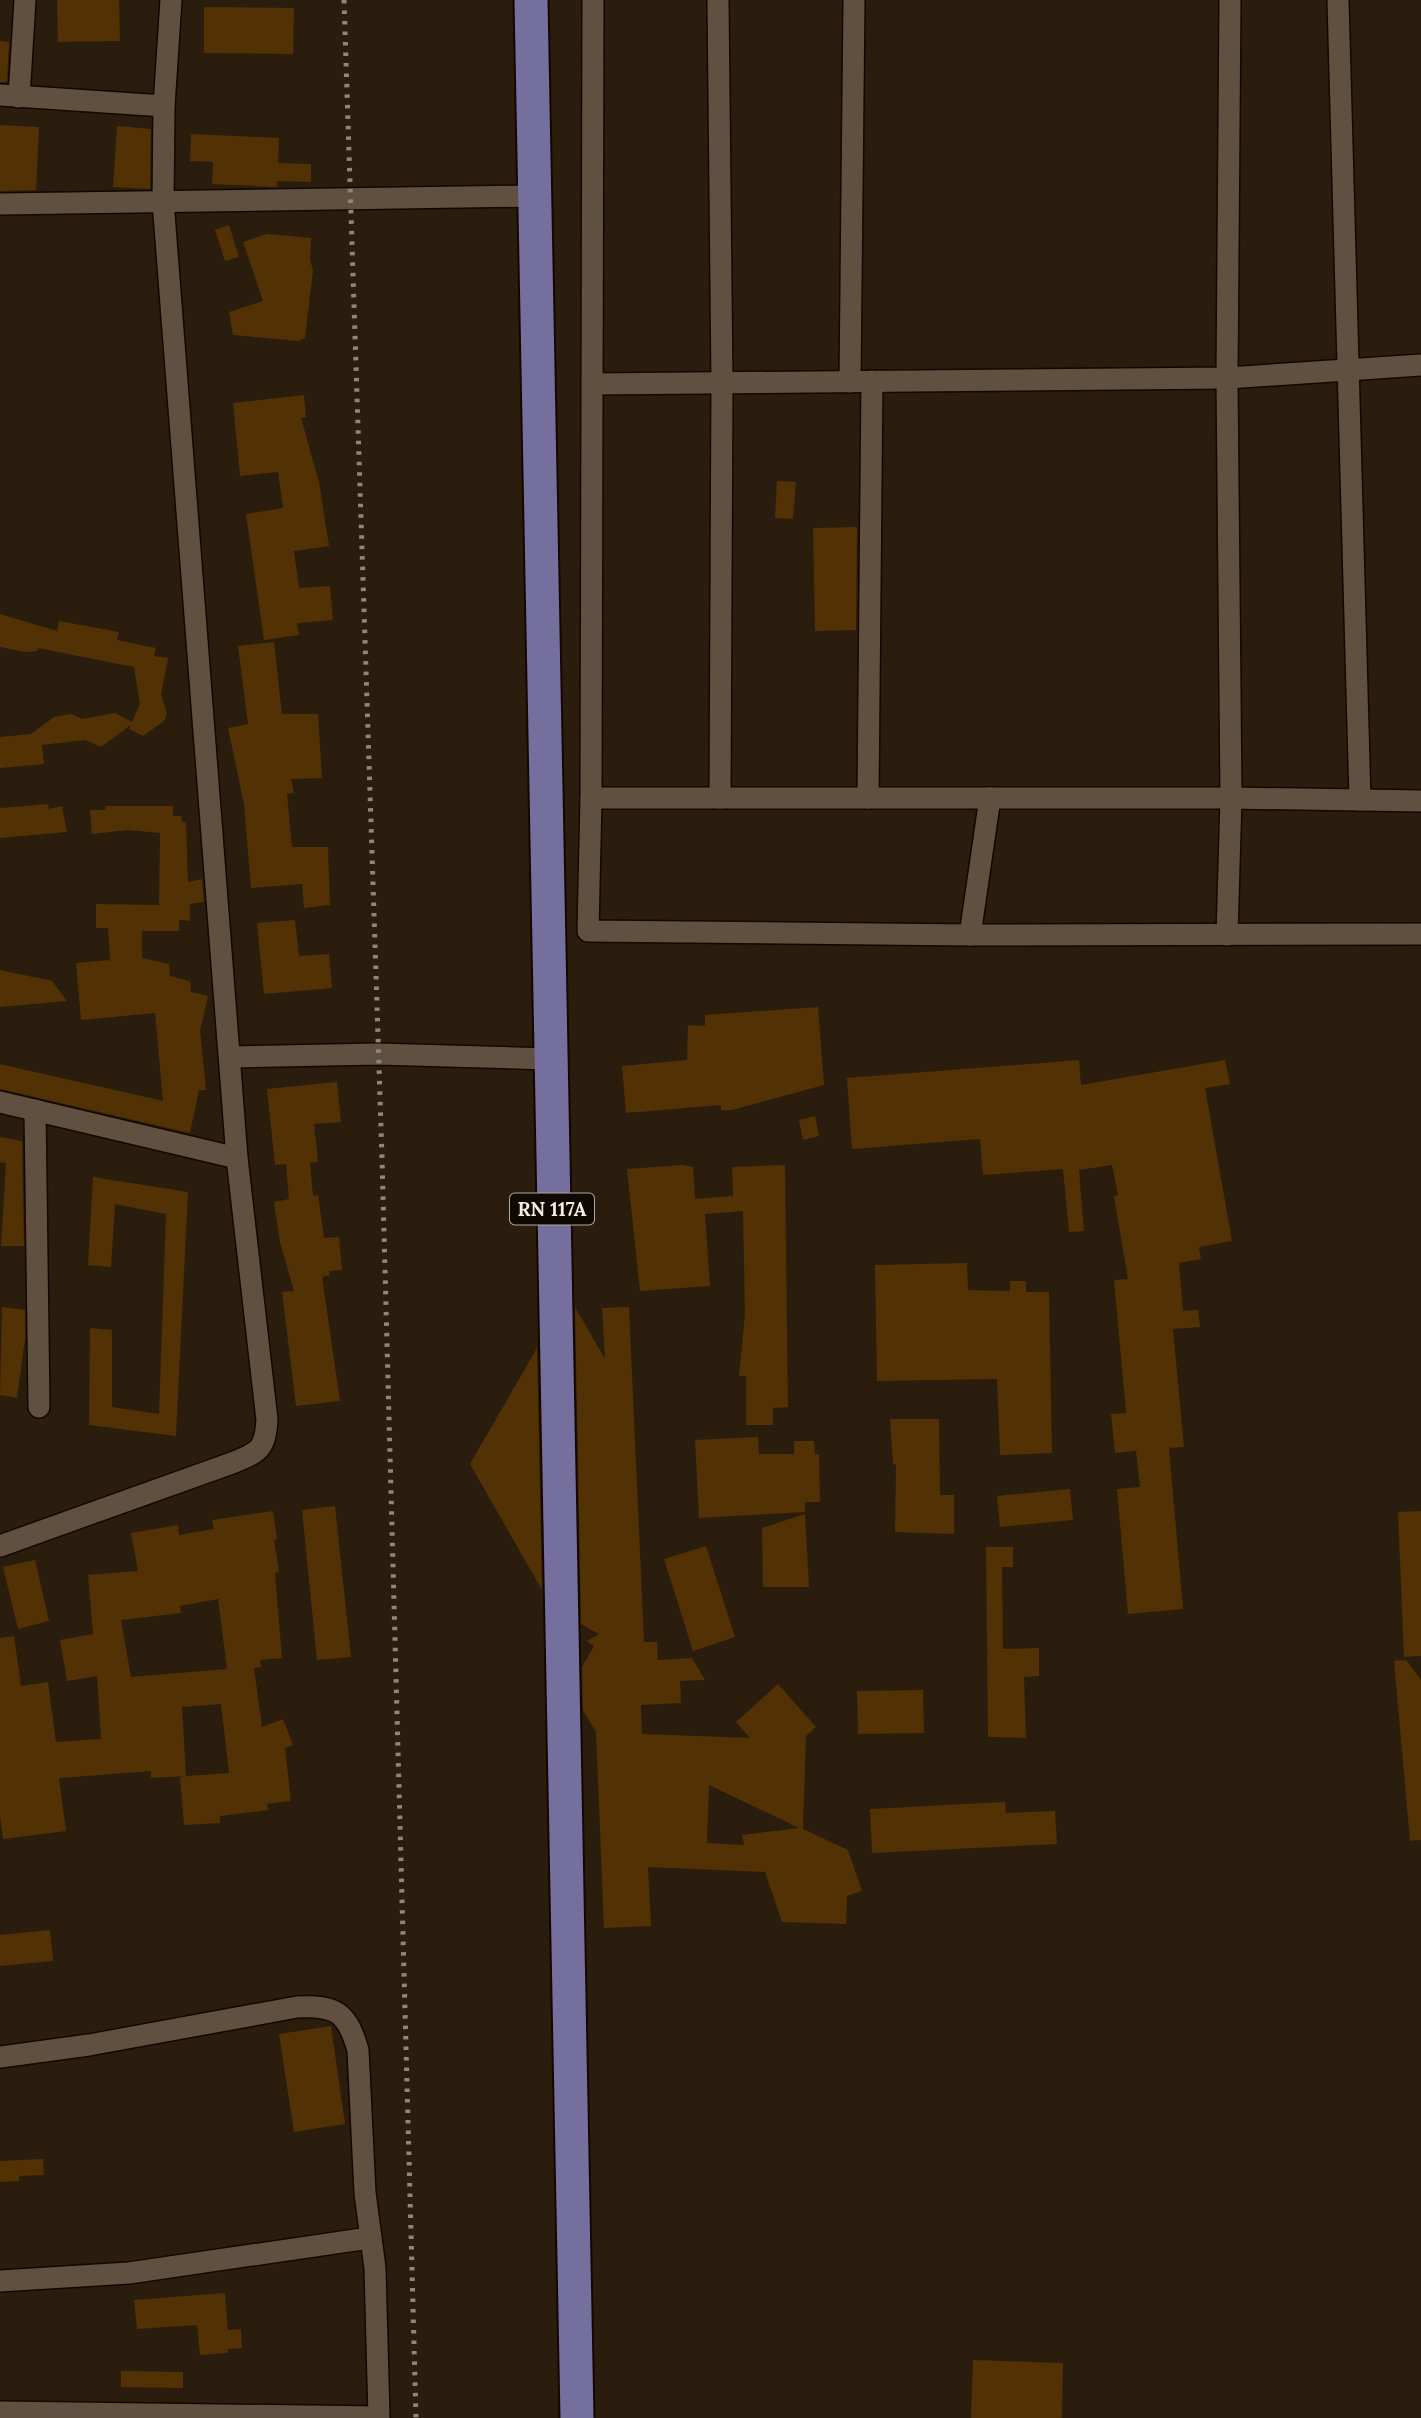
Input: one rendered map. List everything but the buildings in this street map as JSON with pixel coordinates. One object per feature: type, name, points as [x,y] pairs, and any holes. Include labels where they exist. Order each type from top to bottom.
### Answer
[{"type":"main road","name":"RN 117A","points":[[531,0],[562,1743],[573,2098],[577,2418]]},
{"type":"street","points":[[25,0],[9,96],[164,106]]},
{"type":"street","points":[[0,1546],[232,1463],[257,1452],[265,1440],[267,1420],[237,1158],[163,201],[164,106],[171,0]]},
{"type":"street","points":[[587,931],[592,798],[593,0]]},
{"type":"street","points":[[718,0],[722,383],[720,798]]},
{"type":"street","points":[[850,382],[853,0]]},
{"type":"street","points":[[1227,935],[1231,798],[1227,378],[1230,0]]},
{"type":"street","points":[[1338,0],[1360,800]]},
{"type":"street","points":[[0,204],[534,196]]},
{"type":"street","points":[[592,384],[1227,378],[1421,365]]},
{"type":"street","points":[[869,798],[872,381]]},
{"type":"street","points":[[592,798],[1231,798],[1421,801]]},
{"type":"street","points":[[970,935],[990,798]]},
{"type":"street","points":[[547,932],[1421,934]]},
{"type":"street","points":[[230,1057],[378,1054],[549,1059]]},
{"type":"street","points":[[0,1102],[237,1158]]},
{"type":"street","points":[[35,1110],[38,1407]]},
{"type":"street","points":[[0,2057],[89,2045],[297,2007],[324,2006],[337,2011],[349,2027],[358,2050],[369,2238],[375,2267],[379,2417],[0,2413]]},
{"type":"street","points":[[0,2281],[129,2273],[369,2238]]},
{"type":"railway","points":[[344,0],[382,1158],[416,2418]]}]
